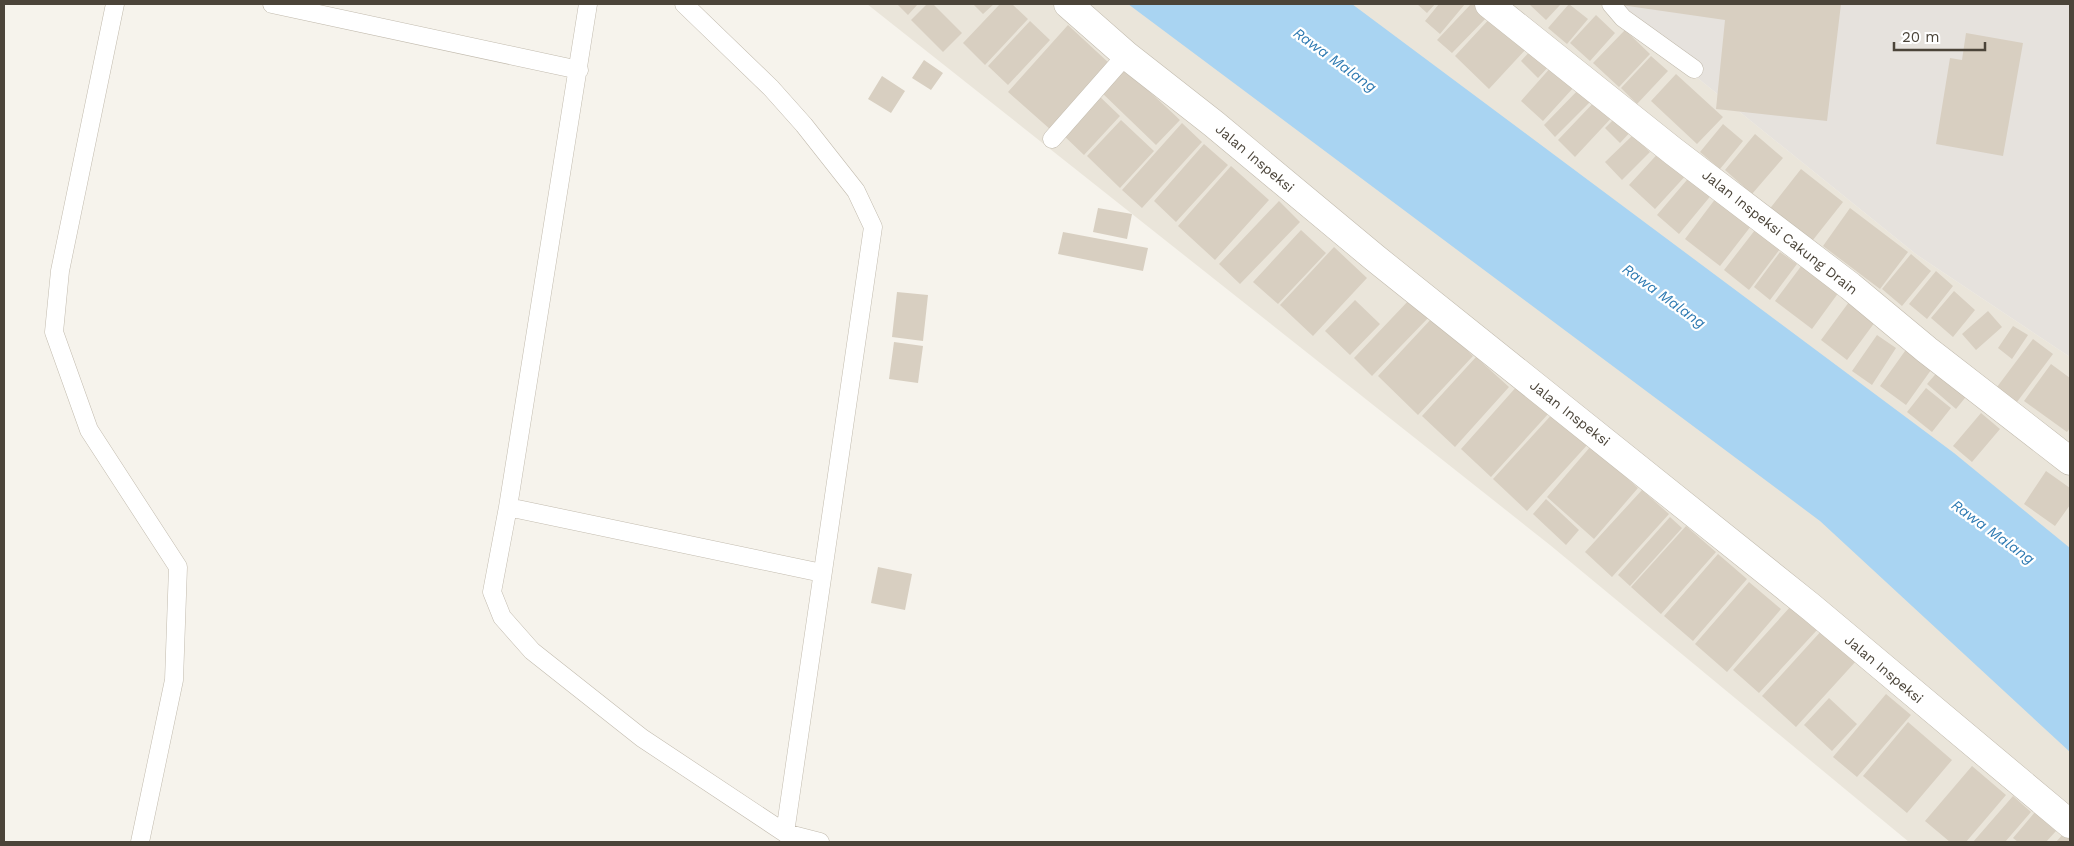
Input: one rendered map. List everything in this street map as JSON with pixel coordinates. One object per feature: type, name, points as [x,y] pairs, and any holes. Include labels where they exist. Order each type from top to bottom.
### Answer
[{"type":"street","name":"Jalan Inspeksi","points":[[1068,4],[1126,55],[1214,124],[1375,258],[1811,608],[2070,824]]},
{"type":"street","name":"Jalan Inspeksi Cakung Drain","points":[[1489,4],[1673,151],[1850,286],[1970,384],[2070,461]]},
{"type":"lane","points":[[115,4],[60,271],[54,332],[89,430],[178,567],[174,680],[140,842]]},
{"type":"lane","points":[[272,4],[579,70]]},
{"type":"lane","points":[[588,4],[508,507],[492,592],[502,617],[532,651],[642,738],[785,833],[820,842]]},
{"type":"lane","points":[[684,4],[771,88],[804,125],[856,191],[873,227],[785,833]]},
{"type":"lane","points":[[1610,4],[1623,18],[1694,69]]},
{"type":"lane","points":[[1052,139],[1126,55]]},
{"type":"lane","points":[[508,507],[822,572]]},
{"type":"shaded area","points":[[867,4],[1606,4],[1917,255],[2070,357],[2070,842],[1909,842],[1550,545]]},
{"type":"shaded area","points":[[1606,4],[2070,4],[2070,357],[1917,255]]},
{"type":"water","name":"Rawa Malang","points":[[1128,4],[1352,4],[1954,453],[2070,548],[2070,752],[1820,521]]},
{"type":"building","points":[[897,4],[918,4],[908,15]]},
{"type":"building","points":[[927,4],[933,4],[962,33],[943,52],[911,20]]},
{"type":"building","points":[[973,4],[994,4],[983,14]]},
{"type":"building","points":[[1000,4],[1012,4],[1028,19],[985,65],[963,43]]},
{"type":"building","points":[[1417,4],[1435,4],[1427,13]]},
{"type":"building","points":[[1439,4],[1465,4],[1440,34],[1425,21]]},
{"type":"building","points":[[1471,4],[1479,4],[1490,14],[1452,53],[1437,40]]},
{"type":"building","points":[[1529,4],[1561,4],[1546,20]]},
{"type":"building","points":[[1569,4],[1588,19],[1567,44],[1548,28]]},
{"type":"building","points":[[1614,4],[1841,4],[1827,121],[1716,109],[1725,20]]},
{"type":"building","points":[[1493,15],[1527,48],[1489,89],[1455,56]]},
{"type":"building","points":[[1596,15],[1615,33],[1590,61],[1570,43]]},
{"type":"building","points":[[1030,21],[1050,40],[1008,85],[988,66]]},
{"type":"building","points":[[1068,25],[1110,64],[1051,130],[1008,92]]},
{"type":"building","points":[[1625,30],[1650,54],[1619,87],[1593,63]]},
{"type":"building","points":[[1966,33],[2023,43],[2003,156],[1936,144],[1950,58],[1962,60]]},
{"type":"building","points":[[1533,48],[1550,65],[1538,78],[1521,61]]},
{"type":"building","points":[[1651,56],[1668,71],[1637,104],[1621,88]]},
{"type":"building","points":[[924,60],[943,73],[931,90],[912,78]]},
{"type":"building","points":[[1122,66],[1180,120],[1156,145],[1099,90]]},
{"type":"building","points":[[1552,66],[1574,87],[1543,121],[1521,101]]},
{"type":"building","points":[[1676,74],[1723,117],[1697,144],[1651,101]]},
{"type":"building","points":[[882,76],[905,91],[891,113],[868,99]]},
{"type":"building","points":[[1580,88],[1592,100],[1555,137],[1544,125]]},
{"type":"building","points":[[1097,94],[1120,116],[1084,155],[1061,133]]},
{"type":"building","points":[[1598,98],[1615,114],[1575,157],[1558,140]]},
{"type":"building","points":[[1620,113],[1635,127],[1620,143],[1605,128]]},
{"type":"building","points":[[1121,120],[1154,151],[1120,188],[1087,156]]},
{"type":"building","points":[[1182,123],[1202,142],[1142,208],[1122,190]]},
{"type":"building","points":[[1723,124],[1743,141],[1720,169],[1700,152]]},
{"type":"building","points":[[1755,134],[1783,158],[1752,194],[1725,170]]},
{"type":"building","points":[[1633,135],[1650,152],[1622,180],[1605,162]]},
{"type":"building","points":[[1204,144],[1228,165],[1176,222],[1154,201]]},
{"type":"building","points":[[1663,148],[1689,172],[1655,209],[1629,185]]},
{"type":"building","points":[[1231,166],[1269,200],[1215,260],[1178,226]]},
{"type":"building","points":[[1801,169],[1843,202],[1809,245],[1768,211]]},
{"type":"building","points":[[1692,174],[1713,193],[1679,234],[1657,215]]},
{"type":"building","points":[[1716,198],[1751,226],[1720,266],[1685,239]]},
{"type":"building","points":[[1279,201],[1300,222],[1240,284],[1219,264]]},
{"type":"building","points":[[1098,208],[1132,214],[1127,239],[1093,232]]},
{"type":"building","points":[[1850,208],[1908,252],[1880,289],[1823,246]]},
{"type":"building","points":[[1301,230],[1326,253],[1278,304],[1253,282]]},
{"type":"building","points":[[1755,230],[1780,249],[1749,290],[1724,270]]},
{"type":"building","points":[[1063,232],[1148,248],[1143,271],[1058,254]]},
{"type":"building","points":[[1334,247],[1367,278],[1313,336],[1280,305]]},
{"type":"building","points":[[1780,252],[1797,264],[1770,300],[1754,287]]},
{"type":"building","points":[[1911,254],[1931,271],[1902,306],[1882,289]]},
{"type":"building","points":[[1802,265],[1839,292],[1812,329],[1775,301]]},
{"type":"building","points":[[1936,271],[1953,286],[1927,319],[1909,304]]},
{"type":"building","points":[[1954,291],[1975,310],[1953,337],[1931,318]]},
{"type":"building","points":[[897,292],[928,295],[923,341],[892,337]]},
{"type":"building","points":[[1410,299],[1429,317],[1372,376],[1354,358]]},
{"type":"building","points":[[1355,300],[1380,324],[1350,355],[1325,331]]},
{"type":"building","points":[[1849,302],[1875,322],[1847,360],[1821,340]]},
{"type":"building","points":[[1988,311],[2002,327],[1976,350],[1962,334]]},
{"type":"building","points":[[1433,317],[1473,356],[1418,415],[1378,376]]},
{"type":"building","points":[[2013,326],[2028,335],[2012,359],[1998,348]]},
{"type":"building","points":[[1877,335],[1896,348],[1872,385],[1852,371]]},
{"type":"building","points":[[2033,339],[2053,354],[2017,402],[1997,387]]},
{"type":"building","points":[[894,342],[923,346],[918,383],[889,379]]},
{"type":"building","points":[[1910,344],[1936,363],[1906,405],[1880,386]]},
{"type":"building","points":[[1476,357],[1509,387],[1455,447],[1422,416]]},
{"type":"building","points":[[2051,364],[2070,378],[2070,428],[2067,432],[2024,401]]},
{"type":"building","points":[[1940,369],[1969,393],[1956,409],[1927,384]]},
{"type":"building","points":[[1518,385],[1549,413],[1491,477],[1461,449]]},
{"type":"building","points":[[1926,388],[1951,408],[1932,432],[1907,412]]},
{"type":"building","points":[[1555,411],[1589,443],[1527,511],[1493,479]]},
{"type":"building","points":[[1981,413],[2000,429],[1972,462],[1953,446]]},
{"type":"building","points":[[1591,446],[1638,488],[1594,539],[1547,497]]},
{"type":"building","points":[[2046,471],[2070,488],[2070,505],[2055,526],[2024,504]]},
{"type":"building","points":[[1642,490],[1669,514],[1612,577],[1585,552]]},
{"type":"building","points":[[1546,499],[1579,530],[1566,545],[1533,514]]},
{"type":"building","points":[[1670,517],[1682,528],[1630,586],[1618,575]]},
{"type":"building","points":[[1686,526],[1716,552],[1661,614],[1631,587]]},
{"type":"building","points":[[1718,554],[1747,579],[1693,641],[1664,616]]},
{"type":"building","points":[[878,567],[912,574],[905,610],[871,603]]},
{"type":"building","points":[[1749,582],[1781,609],[1727,672],[1695,644]]},
{"type":"building","points":[[1791,606],[1817,630],[1759,693],[1733,670]]},
{"type":"building","points":[[1823,629],[1857,660],[1796,727],[1762,696]]},
{"type":"building","points":[[1886,694],[1911,715],[1857,777],[1833,757]]},
{"type":"building","points":[[1829,698],[1857,724],[1832,751],[1804,725]]},
{"type":"building","points":[[1908,722],[1952,760],[1907,813],[1863,776]]},
{"type":"building","points":[[1972,766],[2006,795],[1966,842],[1950,842],[1925,821]]},
{"type":"building","points":[[2013,796],[2031,812],[2005,842],[1973,842]]},
{"type":"building","points":[[2035,812],[2056,831],[2046,842],[2018,842],[2013,838]]},
{"type":"building","points":[[2064,833],[2070,838],[2070,842],[2056,842]]}]
